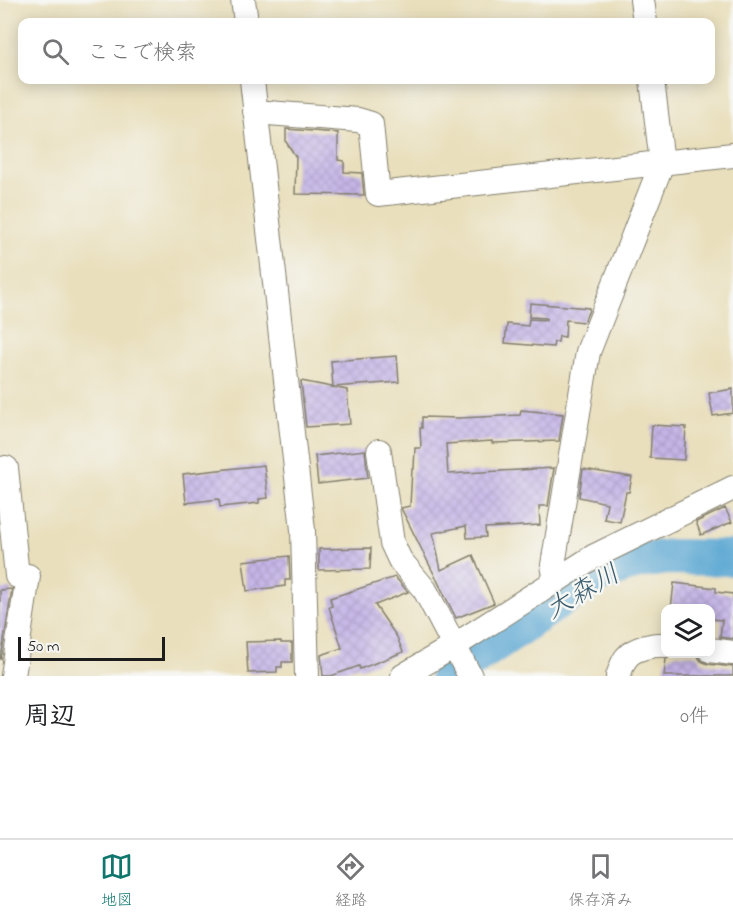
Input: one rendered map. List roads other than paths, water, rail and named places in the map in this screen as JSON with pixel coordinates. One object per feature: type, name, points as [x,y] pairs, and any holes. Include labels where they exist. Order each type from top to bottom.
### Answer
[{"type":"street","points":[[243,0],[245,18]]},
{"type":"street","points":[[642,0],[644,18]]},
{"type":"street","points":[[252,84],[303,530],[307,676]]},
{"type":"street","points":[[556,581],[552,565],[588,352],[662,162],[652,84]]},
{"type":"street","points":[[255,112],[358,120],[371,124],[378,194],[733,155]]},
{"type":"street","points":[[379,451],[392,543],[400,560],[425,590],[470,676]]},
{"type":"street","points":[[6,468],[22,577],[13,676]]},
{"type":"street","points":[[403,676],[593,557],[733,488]]},
{"type":"street","points":[[618,676],[629,654],[661,646]]},
{"type":"street","points":[[715,651],[733,653]]},
{"type":"waterway","name":"大森川","points":[[448,676],[596,576],[637,561],[669,557],[733,558]]}]
